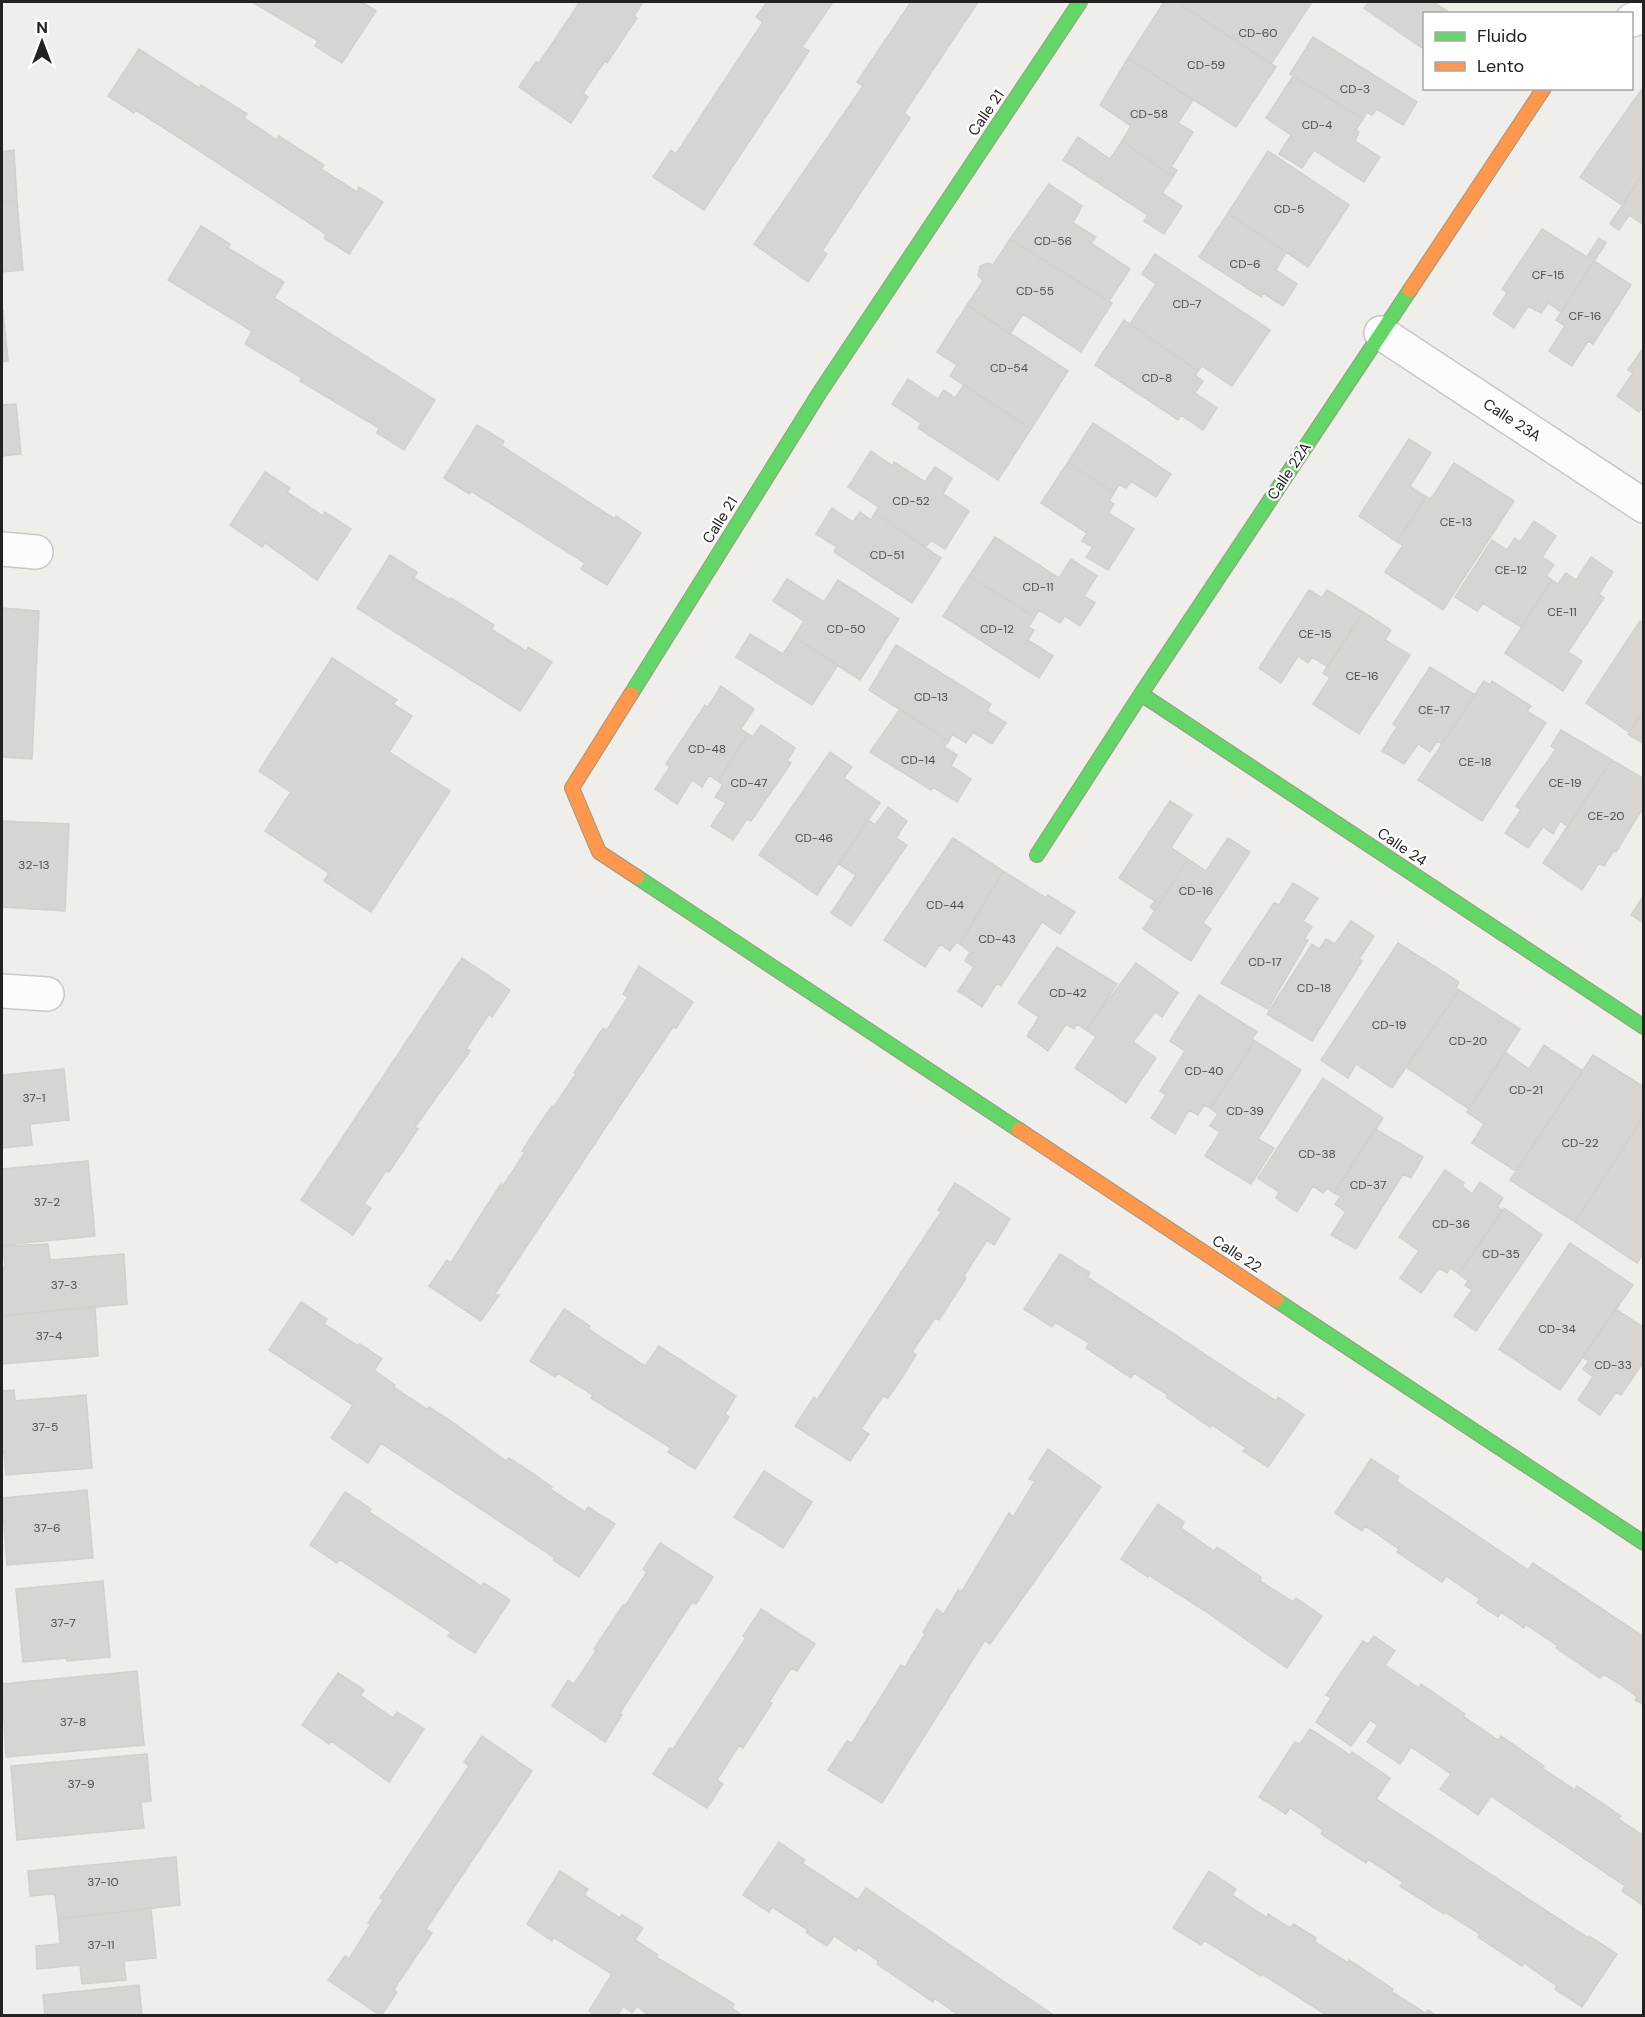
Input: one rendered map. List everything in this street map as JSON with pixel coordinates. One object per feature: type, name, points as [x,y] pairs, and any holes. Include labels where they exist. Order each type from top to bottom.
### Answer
[{"type":"street","name":"Calle 21","points":[[812,994],[599,852],[572,788],[820,392],[1080,2]]},
{"type":"street","name":"Calle 22A","points":[[1037,855],[1141,694],[1543,90]]},
{"type":"street","name":"Calle 23A","points":[[1381,333],[1644,506]]},
{"type":"street","points":[[2,549],[36,552]]},
{"type":"street","name":"Calle 24","points":[[1141,694],[1644,1027]]},
{"type":"street","points":[[2,992],[47,994]]},
{"type":"street","name":"Calle 22","points":[[812,994],[1644,1543]]},
{"type":"building","points":[[252,2],[362,2],[376,11],[342,63],[315,46],[318,41]]},
{"type":"building","points":[[580,2],[643,2],[634,16],[637,18],[607,63],[605,61],[583,93],[588,97],[571,123],[519,87],[536,62],[539,63]]},
{"type":"building","points":[[767,2],[833,2],[802,47],[809,51],[704,210],[653,177],[671,150],[676,154],[763,22],[756,17]]},
{"type":"building","points":[[911,2],[978,2],[904,113],[910,118],[822,251],[827,254],[808,282],[754,244],[863,86],[857,82]]},
{"type":"building","points":[[1164,2],[1177,2],[1276,67],[1236,127],[1128,58]]},
{"type":"building","points":[[1177,2],[1312,2],[1271,64]]},
{"type":"building","points":[[1369,2],[1437,2],[1436,4],[1447,11],[1423,12],[1422,48],[1364,8]]},
{"type":"building","points":[[1313,37],[1417,102],[1403,125],[1377,109],[1372,115],[1367,112],[1363,119],[1290,74]]},
{"type":"building","points":[[139,49],[199,88],[201,85],[247,114],[244,118],[277,140],[279,136],[324,165],[321,169],[357,192],[359,187],[383,202],[349,254],[324,238],[326,234],[192,146],[136,110],[134,113],[108,96]]},
{"type":"building","points":[[1128,58],[1193,100],[1178,123],[1193,132],[1171,167],[1177,170],[1173,177],[1122,141],[1131,126],[1100,105]]},
{"type":"building","points":[[1293,76],[1363,119],[1356,130],[1359,132],[1355,141],[1380,157],[1364,182],[1314,150],[1302,168],[1279,154],[1291,135],[1266,118]]},
{"type":"building","points":[[1644,86],[1644,172],[1622,205],[1580,177]]},
{"type":"building","points":[[1078,137],[1110,159],[1122,141],[1173,177],[1162,193],[1182,206],[1164,234],[1144,221],[1148,215],[1063,160]]},
{"type":"building","points":[[14,150],[17,201],[2,202],[2,152]]},
{"type":"building","points":[[1268,151],[1349,205],[1308,267],[1228,213]]},
{"type":"building","points":[[1644,172],[1644,225],[1629,215],[1619,230],[1610,224]]},
{"type":"building","points":[[1049,184],[1082,206],[1073,223],[1096,237],[1091,243],[1130,269],[1109,301],[1010,239]]},
{"type":"building","points":[[17,201],[23,270],[2,272],[2,202]]},
{"type":"building","points":[[1228,213],[1286,252],[1276,270],[1297,284],[1283,306],[1263,293],[1261,297],[1199,257]]},
{"type":"building","points":[[201,226],[230,244],[228,248],[284,282],[274,298],[435,400],[404,450],[377,433],[379,428],[300,381],[302,378],[245,344],[252,331],[168,280]]},
{"type":"building","points":[[1542,229],[1587,257],[1599,238],[1606,243],[1561,312],[1548,303],[1541,313],[1528,306],[1514,328],[1493,314],[1507,293],[1502,289]]},
{"type":"building","points":[[1010,239],[1112,303],[1081,352],[1023,314],[1010,334],[967,305],[983,281],[978,275],[980,266],[988,263],[993,265]]},
{"type":"building","points":[[1155,254],[1270,330],[1232,386],[1202,366],[1198,371],[1130,324],[1156,284],[1142,274]]},
{"type":"building","points":[[1594,261],[1631,285],[1593,344],[1588,341],[1572,366],[1549,351],[1565,326],[1556,320]]},
{"type":"building","points":[[967,305],[1068,371],[1031,429],[950,376],[957,365],[937,352]]},
{"type":"building","points":[[2,310],[8,361],[2,362]]},
{"type":"building","points":[[1124,320],[1198,371],[1195,375],[1203,381],[1195,393],[1217,408],[1203,430],[1181,415],[1178,420],[1095,365]]},
{"type":"building","points":[[1644,347],[1644,405],[1639,412],[1617,396],[1633,373],[1628,370]]},
{"type":"building","points":[[908,379],[938,399],[944,390],[955,398],[964,385],[1031,429],[998,480],[918,428],[921,423],[892,404]]},
{"type":"building","points":[[16,404],[21,454],[2,456],[2,405]]},
{"type":"building","points":[[1093,423],[1171,474],[1156,497],[1131,481],[1126,488],[1119,484],[1114,493],[1068,462]]},
{"type":"building","points":[[477,425],[504,441],[502,446],[615,519],[616,516],[641,533],[607,585],[581,569],[585,563],[471,491],[469,494],[444,478]]},
{"type":"building","points":[[1409,439],[1431,453],[1410,486],[1426,497],[1397,542],[1359,516]]},
{"type":"building","points":[[871,451],[893,466],[894,462],[925,482],[935,467],[952,478],[943,494],[969,511],[945,549],[931,540],[926,547],[875,513],[879,507],[848,487]]},
{"type":"building","points":[[1068,462],[1114,493],[1109,501],[1114,504],[1108,513],[1134,529],[1108,570],[1086,557],[1093,547],[1082,541],[1087,533],[1041,503]]},
{"type":"building","points":[[1454,463],[1514,501],[1443,610],[1385,572],[1403,545],[1397,542],[1426,497],[1431,499]]},
{"type":"building","points":[[265,472],[290,488],[287,492],[323,516],[325,512],[351,529],[317,580],[265,543],[262,547],[230,525]]},
{"type":"building","points":[[832,508],[853,522],[860,512],[871,520],[875,513],[941,558],[912,603],[834,552],[837,547],[816,534]]},
{"type":"building","points":[[1534,521],[1556,536],[1542,557],[1554,565],[1546,576],[1552,580],[1521,627],[1483,603],[1477,611],[1455,597],[1492,540],[1507,550],[1515,538],[1520,542]]},
{"type":"building","points":[[995,537],[1059,578],[1071,559],[1097,576],[1084,596],[1095,603],[1080,626],[1065,616],[1060,623],[1039,610],[1035,617],[969,576]]},
{"type":"building","points":[[390,555],[417,572],[414,578],[494,625],[491,629],[526,651],[528,647],[552,662],[520,711],[357,608]]},
{"type":"building","points":[[1591,557],[1613,572],[1599,594],[1604,598],[1568,652],[1582,661],[1563,691],[1505,653],[1552,580],[1558,584],[1566,573],[1576,580]]},
{"type":"building","points":[[969,576],[1035,617],[1028,627],[1034,630],[1028,640],[1053,656],[1039,678],[943,616]]},
{"type":"building","points":[[787,579],[824,602],[838,580],[899,619],[860,680],[794,637],[804,621],[773,601]]},
{"type":"building","points":[[1309,590],[1322,598],[1327,590],[1363,612],[1328,667],[1312,657],[1308,663],[1298,656],[1281,683],[1259,668]]},
{"type":"building","points":[[2,608],[39,611],[32,759],[2,757]]},
{"type":"building","points":[[1363,612],[1391,630],[1385,640],[1410,655],[1359,734],[1313,704],[1330,678],[1323,673]]},
{"type":"building","points":[[1640,621],[1644,624],[1644,710],[1629,732],[1586,703]]},
{"type":"building","points":[[750,634],[783,654],[794,637],[838,665],[812,705],[736,657]]},
{"type":"building","points":[[896,645],[991,704],[987,711],[1006,723],[992,744],[973,732],[966,743],[952,734],[949,741],[869,690]]},
{"type":"building","points":[[332,658],[397,700],[393,704],[412,716],[389,752],[450,791],[371,912],[324,881],[329,873],[265,831],[291,792],[259,771]]},
{"type":"building","points":[[1430,667],[1475,695],[1442,744],[1437,741],[1430,752],[1418,744],[1404,764],[1382,751],[1397,727],[1393,724]]},
{"type":"building","points":[[1484,681],[1490,685],[1492,681],[1531,706],[1527,711],[1546,723],[1482,821],[1418,780]]},
{"type":"building","points":[[721,686],[754,709],[741,729],[748,734],[718,781],[709,775],[702,787],[692,780],[677,804],[655,789],[670,767],[666,764],[705,705],[708,707]]},
{"type":"building","points":[[900,709],[949,741],[944,747],[957,755],[951,766],[971,779],[957,802],[933,787],[931,790],[870,752]]},
{"type":"building","points":[[1644,710],[1644,744],[1628,734]]},
{"type":"building","points":[[761,725],[795,748],[787,761],[791,763],[751,821],[747,819],[733,840],[711,826],[726,803],[715,797],[723,785],[718,781],[748,734],[753,737]]},
{"type":"building","points":[[1561,730],[1612,760],[1568,827],[1560,821],[1553,834],[1543,827],[1528,848],[1505,833],[1521,810],[1516,806],[1556,749],[1551,746]]},
{"type":"building","points":[[830,752],[852,767],[844,778],[880,803],[817,895],[759,855]]},
{"type":"building","points":[[1612,760],[1644,779],[1644,806],[1616,852],[1614,850],[1604,866],[1599,863],[1582,890],[1543,863]]},
{"type":"building","points":[[1170,801],[1192,815],[1171,847],[1188,859],[1155,911],[1150,907],[1155,901],[1119,878]]},
{"type":"building","points":[[888,807],[907,821],[896,838],[907,845],[851,926],[831,913],[856,875],[839,864],[868,820],[875,825]]},
{"type":"building","points":[[2,821],[69,824],[65,911],[2,907]]},
{"type":"building","points":[[953,838],[1003,871],[960,944],[956,942],[950,951],[940,944],[925,967],[884,940]]},
{"type":"building","points":[[1228,838],[1250,852],[1203,923],[1211,929],[1191,961],[1143,929],[1188,859],[1206,871]]},
{"type":"building","points":[[1003,871],[1046,898],[1048,895],[1075,912],[1060,934],[1042,922],[1001,986],[997,983],[982,1007],[958,991],[974,967],[965,961],[970,952],[960,944]]},
{"type":"building","points":[[1293,883],[1318,898],[1303,921],[1312,927],[1304,939],[1308,940],[1268,1009],[1221,983],[1274,903],[1279,905]]},
{"type":"building","points":[[1644,895],[1644,923],[1631,915]]},
{"type":"building","points":[[1351,921],[1374,936],[1359,959],[1362,961],[1312,1041],[1267,1014],[1312,944],[1319,949],[1326,939],[1335,944]]},
{"type":"building","points":[[1398,943],[1459,982],[1456,988],[1459,990],[1392,1088],[1356,1064],[1348,1078],[1321,1060]]},
{"type":"building","points":[[1057,947],[1117,984],[1086,1030],[1077,1024],[1074,1029],[1066,1024],[1048,1051],[1027,1036],[1039,1017],[1018,1003]]},
{"type":"building","points":[[462,958],[510,990],[492,1017],[489,1014],[466,1049],[470,1051],[415,1127],[418,1129],[389,1172],[386,1171],[364,1204],[371,1208],[353,1235],[301,1200]]},
{"type":"building","points":[[1136,963],[1178,993],[1162,1017],[1155,1012],[1133,1042],[1156,1058],[1126,1103],[1075,1068],[1096,1037],[1086,1030]]},
{"type":"building","points":[[639,966],[693,1002],[635,1083],[495,1294],[499,1295],[481,1321],[429,1286],[447,1260],[451,1263],[501,1184],[503,1186],[525,1152],[522,1151],[537,1128],[576,1074],[574,1073],[603,1028],[606,1031],[628,997],[623,994]]},
{"type":"building","points":[[1459,990],[1520,1029],[1469,1109],[1406,1067]]},
{"type":"building","points":[[1199,995],[1257,1032],[1252,1039],[1255,1041],[1210,1108],[1204,1105],[1198,1115],[1189,1110],[1175,1134],[1151,1118],[1166,1095],[1160,1091],[1185,1051],[1170,1041]]},
{"type":"building","points":[[1255,1041],[1301,1070],[1258,1139],[1274,1148],[1251,1184],[1205,1156],[1220,1132],[1210,1126],[1218,1114],[1210,1108]]},
{"type":"building","points":[[1544,1045],[1583,1071],[1516,1171],[1472,1143],[1484,1124],[1467,1112],[1505,1052],[1529,1069]]},
{"type":"building","points":[[1593,1055],[1644,1087],[1644,1116],[1575,1222],[1510,1180]]},
{"type":"building","points":[[64,1069],[69,1120],[30,1124],[32,1145],[2,1148],[2,1075]]},
{"type":"building","points":[[1323,1078],[1383,1118],[1334,1193],[1327,1188],[1323,1193],[1313,1186],[1297,1212],[1276,1198],[1279,1192],[1258,1178]]},
{"type":"building","points":[[1644,1116],[1644,1253],[1637,1263],[1575,1222]]},
{"type":"building","points":[[1375,1129],[1423,1157],[1411,1178],[1403,1174],[1356,1249],[1331,1235],[1346,1212],[1335,1204],[1341,1196],[1334,1193]]},
{"type":"building","points":[[88,1161],[95,1236],[2,1245],[2,1169]]},
{"type":"building","points":[[1445,1170],[1464,1183],[1462,1186],[1472,1194],[1480,1182],[1503,1198],[1497,1207],[1502,1210],[1459,1274],[1451,1268],[1447,1273],[1439,1268],[1421,1293],[1400,1278],[1419,1251],[1399,1237]]},
{"type":"building","points":[[955,1183],[1010,1219],[994,1245],[987,1240],[939,1320],[935,1318],[912,1352],[916,1355],[903,1376],[888,1398],[883,1396],[861,1429],[869,1434],[850,1461],[795,1426],[814,1397],[817,1400],[941,1212],[938,1210]]},
{"type":"building","points":[[1504,1208],[1542,1235],[1476,1331],[1454,1316],[1472,1290],[1465,1285],[1468,1281],[1459,1274]]},
{"type":"building","points":[[1570,1243],[1633,1285],[1560,1390],[1499,1349]]},
{"type":"building","points":[[48,1244],[50,1260],[124,1254],[127,1304],[2,1316],[2,1267],[5,1267],[3,1246]]},
{"type":"building","points":[[1060,1254],[1090,1273],[1087,1277],[1276,1401],[1278,1397],[1304,1415],[1268,1467],[1243,1451],[1246,1448],[1166,1397],[1168,1395],[1134,1373],[1131,1378],[1086,1348],[1089,1343],[1055,1322],[1052,1327],[1024,1309]]},
{"type":"building","points":[[301,1302],[327,1319],[324,1324],[382,1359],[374,1370],[395,1385],[393,1387],[428,1410],[429,1407],[451,1421],[506,1461],[509,1458],[531,1472],[552,1487],[550,1489],[585,1512],[588,1507],[615,1524],[579,1577],[553,1560],[555,1558],[381,1443],[368,1463],[331,1438],[353,1405],[269,1350]]},
{"type":"building","points":[[95,1306],[98,1356],[2,1364],[2,1316]]},
{"type":"building","points":[[564,1309],[590,1326],[588,1329],[645,1366],[659,1346],[736,1396],[725,1414],[729,1417],[695,1469],[668,1452],[671,1448],[591,1398],[593,1395],[558,1373],[555,1377],[530,1361]]},
{"type":"building","points":[[1616,1309],[1644,1328],[1644,1361],[1621,1395],[1616,1392],[1600,1415],[1578,1400],[1593,1377],[1583,1369],[1589,1361],[1582,1357]]},
{"type":"building","points":[[14,1390],[15,1401],[86,1395],[92,1468],[6,1475],[4,1452],[2,1453],[2,1391]]},
{"type":"building","points":[[1048,1449],[1101,1487],[990,1644],[985,1640],[882,1803],[828,1770],[847,1741],[852,1743],[901,1665],[905,1667],[937,1609],[944,1614],[958,1590],[962,1591],[1009,1513],[1013,1517],[1035,1481],[1029,1479]]},
{"type":"building","points":[[1371,1459],[1399,1477],[1396,1481],[1528,1570],[1533,1563],[1644,1637],[1644,1705],[1635,1700],[1637,1697],[1620,1684],[1603,1674],[1600,1678],[1525,1624],[1524,1628],[1501,1612],[1498,1617],[1477,1603],[1480,1599],[1446,1576],[1442,1582],[1397,1552],[1399,1549],[1365,1526],[1362,1531],[1335,1513]]},
{"type":"building","points":[[764,1471],[812,1502],[783,1548],[734,1517]]},
{"type":"building","points":[[87,1490],[93,1558],[7,1565],[2,1498]]},
{"type":"building","points":[[345,1492],[371,1509],[369,1512],[481,1586],[484,1583],[510,1600],[475,1653],[448,1636],[451,1632],[339,1559],[337,1563],[310,1545]]},
{"type":"building","points":[[1158,1504],[1184,1522],[1181,1528],[1214,1551],[1217,1547],[1261,1577],[1260,1581],[1293,1602],[1296,1598],[1322,1616],[1287,1668],[1205,1611],[1121,1559]]},
{"type":"building","points":[[660,1543],[713,1577],[696,1604],[692,1602],[619,1714],[622,1715],[605,1742],[552,1706],[568,1680],[574,1684],[596,1651],[594,1649],[647,1572],[643,1569]]},
{"type":"building","points":[[103,1581],[110,1657],[23,1662],[16,1589]]},
{"type":"building","points":[[761,1609],[815,1644],[797,1671],[791,1668],[743,1748],[739,1745],[717,1780],[723,1784],[707,1808],[653,1774],[670,1748],[673,1749],[746,1638],[743,1636]]},
{"type":"building","points":[[1374,1636],[1395,1651],[1385,1665],[1419,1688],[1421,1684],[1498,1740],[1501,1736],[1575,1790],[1577,1786],[1621,1816],[1618,1819],[1644,1836],[1644,1906],[1622,1891],[1625,1886],[1491,1796],[1478,1815],[1440,1789],[1451,1774],[1411,1747],[1400,1764],[1367,1742],[1378,1725],[1370,1720],[1351,1746],[1316,1722],[1331,1698],[1326,1695],[1363,1641],[1368,1644]]},
{"type":"building","points":[[137,1671],[144,1745],[6,1757],[2,1684]]},
{"type":"building","points":[[338,1673],[364,1690],[360,1695],[393,1718],[397,1712],[424,1729],[389,1782],[331,1741],[329,1744],[302,1725]]},
{"type":"building","points":[[1310,1729],[1350,1755],[1352,1752],[1390,1778],[1376,1799],[1588,1938],[1589,1936],[1617,1954],[1582,2007],[1555,1989],[1557,1986],[1524,1963],[1522,1966],[1478,1937],[1480,1934],[1400,1886],[1403,1882],[1368,1859],[1366,1863],[1321,1834],[1323,1830],[1290,1808],[1286,1814],[1259,1797],[1295,1742],[1300,1744]]},
{"type":"building","points":[[482,1736],[532,1771],[426,1929],[432,1933],[394,1989],[397,1992],[381,2016],[328,1980],[345,1956],[349,1959],[371,1924],[368,1923],[383,1900],[380,1898],[469,1766],[464,1762]]},
{"type":"building","points":[[147,1754],[151,1801],[141,1802],[144,1828],[17,1840],[11,1766]]},
{"type":"building","points":[[779,1842],[805,1860],[802,1863],[858,1900],[866,1888],[1055,2016],[960,2016],[934,1998],[933,2002],[877,1964],[878,1961],[858,1947],[856,1951],[834,1936],[827,1946],[808,1934],[806,1932],[808,1930],[772,1907],[769,1912],[743,1895]]},
{"type":"building","points":[[176,1857],[180,1905],[58,1919],[55,1894],[30,1896],[28,1871]]},
{"type":"building","points":[[560,1871],[588,1889],[584,1895],[620,1918],[622,1915],[643,1928],[635,1940],[658,1955],[656,1957],[734,2004],[732,2008],[743,2016],[650,2016],[637,2006],[632,2013],[623,2006],[617,2016],[596,2016],[589,2011],[612,1974],[553,1937],[552,1941],[527,1924]]},
{"type":"building","points":[[1209,1871],[1236,1889],[1232,1895],[1267,1918],[1268,1914],[1290,1928],[1294,1924],[1316,1938],[1315,1942],[1348,1963],[1349,1960],[1393,1989],[1392,1992],[1425,2013],[1428,2010],[1437,2016],[1328,2016],[1204,1940],[1201,1945],[1173,1928]]},
{"type":"building","points":[[151,1908],[156,1958],[124,1961],[126,1980],[82,1984],[80,1965],[37,1969],[36,1946],[60,1944],[58,1919]]},
{"type":"building","points":[[139,1985],[142,2016],[45,2016],[43,1995]]},
{"type":"traffic: fast","points":[[631,694],[820,392],[1080,2]]},
{"type":"traffic: fast","points":[[1037,855],[1141,694],[1410,290]]},
{"type":"traffic: fast","points":[[1141,694],[1644,1027]]},
{"type":"traffic: fast","points":[[637,877],[1019,1130]]},
{"type":"traffic: fast","points":[[1276,1300],[1644,1543]]},
{"type":"traffic: slow","points":[[1410,290],[1543,90]]},
{"type":"traffic: slow","points":[[631,694],[572,788],[599,852],[637,877]]},
{"type":"traffic: slow","points":[[1019,1130],[1276,1300]]}]
